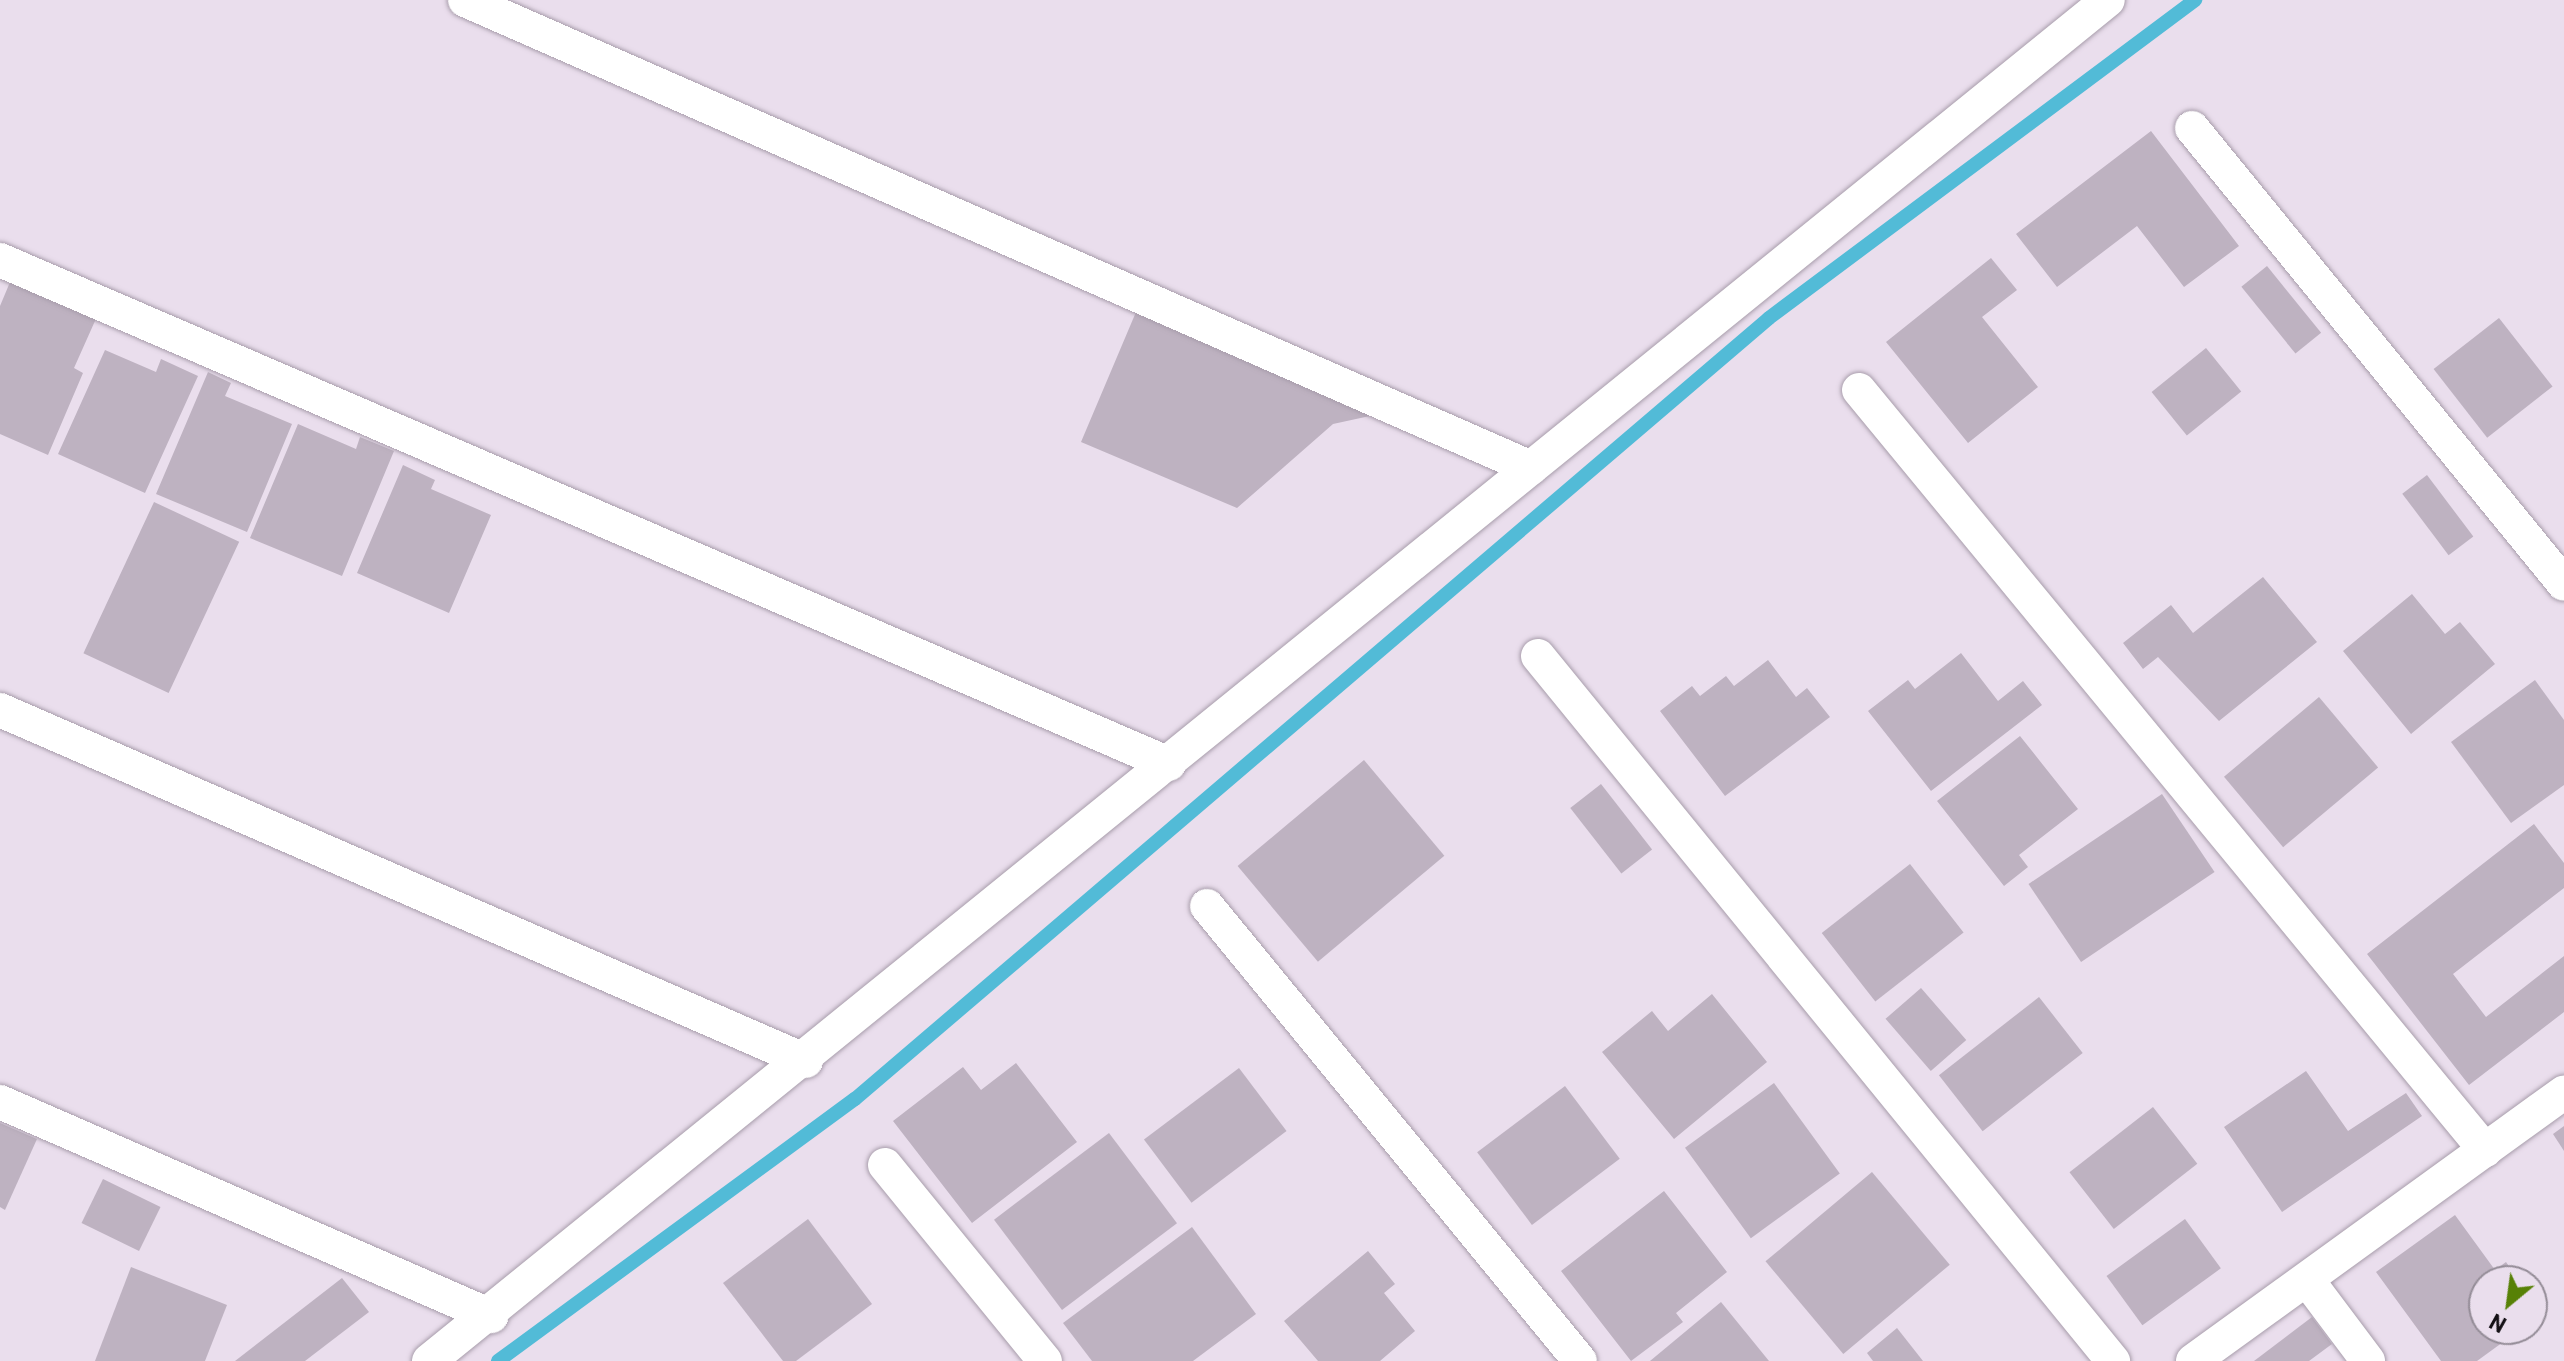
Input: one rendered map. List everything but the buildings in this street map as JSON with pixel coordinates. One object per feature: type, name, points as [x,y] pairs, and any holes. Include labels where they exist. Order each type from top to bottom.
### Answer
[{"type":"street","points":[[465,0],[1531,468]]},
{"type":"street","points":[[429,1361],[491,1316],[806,1061],[2108,0]]},
{"type":"street","points":[[2192,128],[2564,584]]},
{"type":"street","points":[[0,260],[1169,764]]},
{"type":"street","points":[[1859,390],[2485,1150]]},
{"type":"street","points":[[1538,656],[2113,1361]]},
{"type":"street","points":[[0,710],[806,1061]]},
{"type":"street","points":[[1207,906],[1580,1361]]},
{"type":"street","points":[[2193,1361],[2308,1281],[2564,1092]]},
{"type":"street","points":[[0,1102],[491,1316]]},
{"type":"street","points":[[885,1165],[1045,1361]]},
{"type":"street","points":[[2308,1281],[2368,1361]]},
{"type":"waterway","points":[[498,1361],[855,1099],[1769,318],[2195,0]]}]
